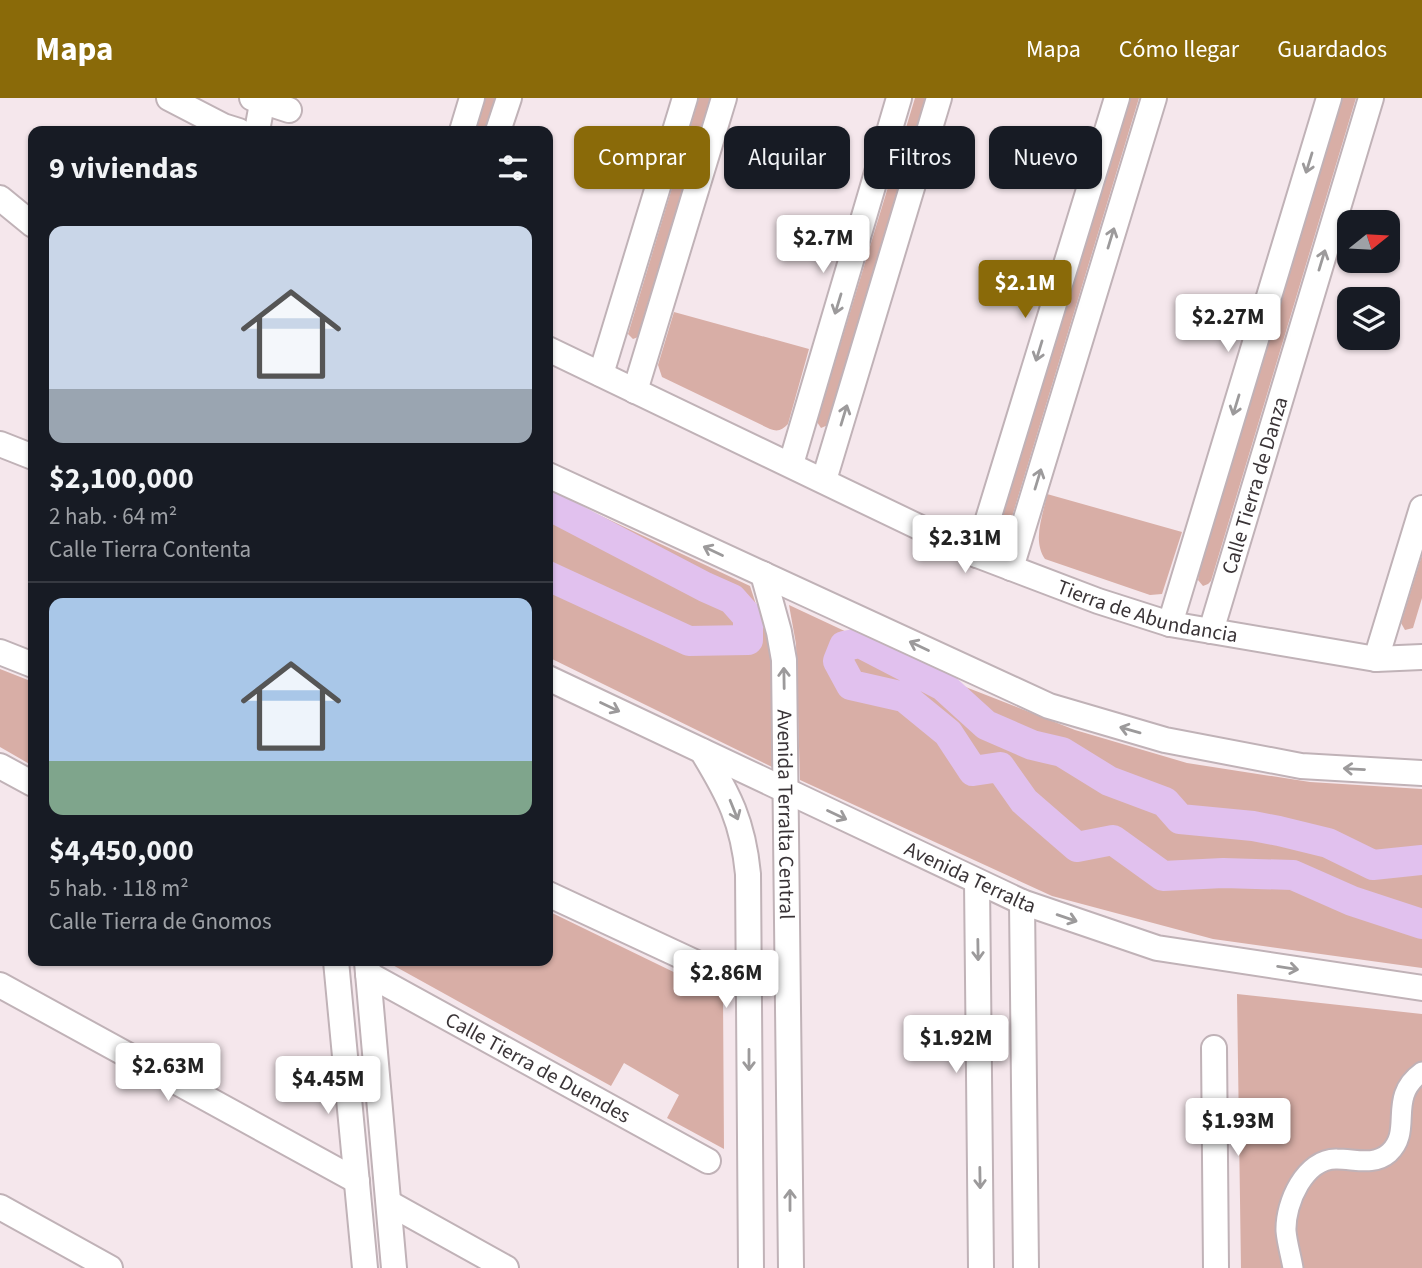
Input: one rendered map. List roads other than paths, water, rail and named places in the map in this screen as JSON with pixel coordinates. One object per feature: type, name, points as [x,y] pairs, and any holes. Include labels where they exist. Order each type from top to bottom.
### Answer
[{"type":"street","points":[[169,98],[226,126]]},
{"type":"street","points":[[464,126],[472,98]]},
{"type":"street","points":[[500,126],[509,98]]},
{"type":"street","points":[[601,374],[685,98]]},
{"type":"street","points":[[635,391],[724,98]]},
{"type":"street","points":[[791,464],[899,98]]},
{"type":"street","points":[[824,480],[939,98]]},
{"type":"street","points":[[977,555],[1116,98]]},
{"type":"street","points":[[1011,568],[1154,98]]},
{"type":"street","name":"Calle Tierra de Danza","points":[[1170,624],[1329,98]]},
{"type":"street","name":"Calle Tierra de Danza","points":[[1211,631],[1371,98]]},
{"type":"street","points":[[257,126],[259,99],[289,113]]},
{"type":"street","points":[[0,198],[28,221]]},
{"type":"street","name":"Tierra de Abundancia","points":[[553,351],[977,555],[1098,601],[1170,624],[1376,659],[1421,654]]},
{"type":"street","points":[[0,444],[28,455]]},
{"type":"street","points":[[553,477],[1049,706],[1165,740],[1301,766],[1422,773]]},
{"type":"street","points":[[1376,659],[1422,508]]},
{"type":"street","name":"Avenida Terralta Central","points":[[763,574],[784,660],[791,1268]]},
{"type":"street","points":[[0,652],[28,663]]},
{"type":"street","name":"Avenida Terralta","points":[[553,680],[1022,902],[1157,948],[1422,988]]},
{"type":"street","name":"Avenida Terralta Central","points":[[702,750],[727,791],[738,818],[748,874],[751,1268]]},
{"type":"street","points":[[0,766],[28,781]]},
{"type":"street","points":[[978,882],[981,1268]]},
{"type":"street","points":[[553,896],[707,968]]},
{"type":"street","points":[[1022,902],[1026,1268]]},
{"type":"street","points":[[336,966],[365,1268]]},
{"type":"street","points":[[367,967],[394,1268]]},
{"type":"street","name":"Calle Tierra de Duendes","points":[[367,967],[708,1161]]},
{"type":"street","points":[[0,985],[357,1181]]},
{"type":"street","points":[[1214,1048],[1216,1268]]},
{"type":"street","points":[[1293,1268],[1286,1231],[1288,1210],[1299,1184],[1316,1165],[1334,1158],[1373,1162],[1390,1152],[1398,1139],[1402,1094],[1411,1080],[1422,1072]]},
{"type":"street","points":[[389,1203],[506,1268]]},
{"type":"street","points":[[0,1207],[110,1268]]},
{"type":"waterway","points":[[553,508],[732,599],[748,617],[748,640],[689,641],[553,578]]},
{"type":"waterway","points":[[1422,860],[1373,865],[1328,843],[1279,831],[1180,819],[1165,802],[1109,781],[1062,752],[1032,745],[986,725],[943,686],[860,643],[844,646],[838,661],[851,685],[904,697],[948,733],[973,771],[1000,767],[1024,801],[1077,847],[1113,840],[1163,876],[1223,873],[1293,875],[1352,901],[1422,924]]}]
